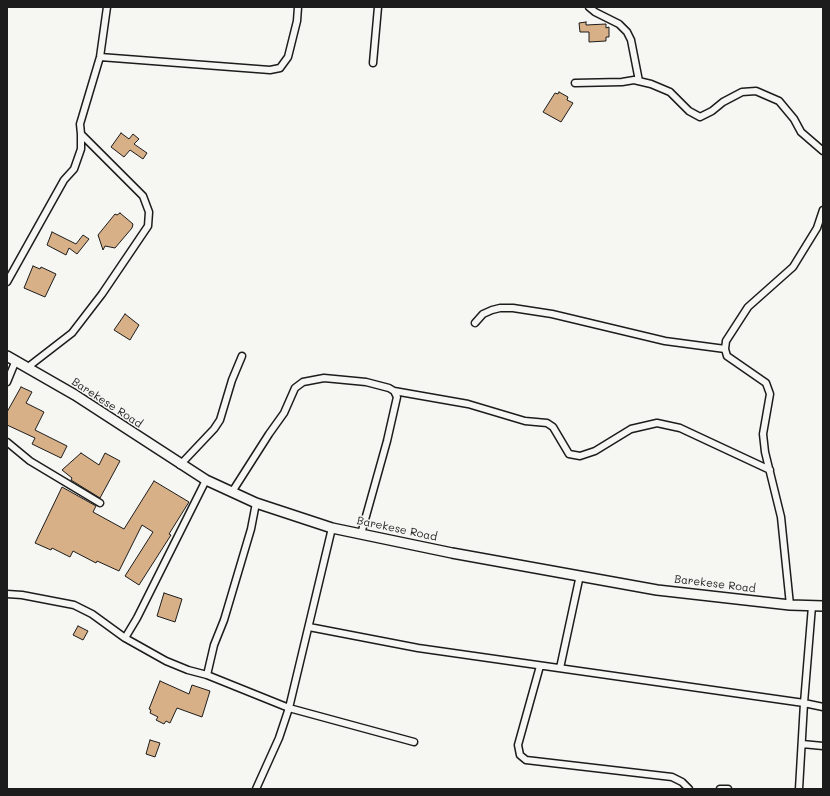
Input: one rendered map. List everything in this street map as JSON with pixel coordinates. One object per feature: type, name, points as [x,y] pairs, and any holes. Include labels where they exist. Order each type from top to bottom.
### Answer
[{"type":"main road","name":"Barekese Road","points":[[11,358],[76,395],[180,465],[206,480],[256,503],[332,528],[657,590],[790,605],[823,606]]},
{"type":"street","points":[[7,282],[64,180],[74,169],[81,149],[80,124],[100,57],[107,7]]},
{"type":"street","points":[[100,57],[270,70],[280,68],[288,57],[297,21],[298,7]]},
{"type":"street","points":[[373,63],[378,7]]},
{"type":"street","points":[[589,7],[595,12],[619,24],[627,32],[639,81]]},
{"type":"street","points":[[575,83],[622,82],[634,80],[651,84],[670,92],[689,111],[700,117],[742,92],[756,91],[767,94],[779,101],[794,119],[801,132],[823,151]]},
{"type":"street","points":[[28,367],[72,332],[102,294],[148,226],[149,212],[143,196],[81,134]]},
{"type":"street","points":[[790,605],[781,517],[765,452],[763,434],[770,394],[766,383],[727,356],[725,349],[726,342],[748,307],[793,267],[817,228],[823,210]]},
{"type":"street","points":[[475,323],[483,314],[492,310],[500,308],[513,308],[552,314],[665,341],[725,349]]},
{"type":"street","points":[[180,465],[214,429],[220,420],[232,380],[242,356]]},
{"type":"street","points":[[7,382],[11,358]]},
{"type":"street","points":[[232,492],[269,434],[280,420],[295,388],[303,382],[324,378],[366,382],[389,388],[394,391],[468,404],[525,421],[546,423],[553,427],[569,454],[580,456],[595,451],[632,429],[657,423],[680,428],[770,470]]},
{"type":"street","points":[[361,534],[397,397],[394,391]]},
{"type":"street","points":[[7,442],[30,460],[100,503]]},
{"type":"street","points":[[125,638],[137,618],[206,480]]},
{"type":"street","points":[[207,675],[214,645],[224,620],[251,529],[256,503]]},
{"type":"street","points":[[256,789],[279,738],[289,708],[332,528]]},
{"type":"street","points":[[560,668],[580,575]]},
{"type":"street","points":[[7,594],[22,595],[74,605],[92,614],[125,638],[188,670],[207,675],[289,708],[414,742]]},
{"type":"street","points":[[799,789],[812,606]]},
{"type":"street","points":[[309,627],[386,643],[804,703],[823,707]]},
{"type":"street","points":[[540,666],[518,745],[520,755],[526,760],[672,777],[682,782],[689,789]]},
{"type":"street","points":[[802,744],[823,746]]},
{"type":"street","points":[[720,789],[728,789]]},
{"type":"building","points":[[586,22],[586,25],[606,24],[606,28],[609,27],[609,37],[606,37],[606,41],[589,42],[589,32],[580,32],[579,23]]},
{"type":"building","points":[[559,92],[568,97],[567,100],[573,103],[561,122],[543,112],[555,93],[558,94]]},
{"type":"building","points":[[121,133],[129,139],[133,134],[139,139],[134,144],[147,153],[143,159],[130,150],[124,157],[111,147]]},
{"type":"building","points":[[120,213],[133,224],[132,228],[115,248],[105,246],[103,250],[98,235],[115,214],[117,215]]},
{"type":"building","points":[[52,232],[76,244],[83,235],[89,239],[77,254],[69,248],[66,255],[47,245]]},
{"type":"building","points":[[33,266],[40,269],[41,267],[56,274],[45,297],[24,288]]},
{"type":"building","points":[[125,314],[139,325],[130,340],[114,330]]},
{"type":"building","points":[[21,387],[32,392],[26,403],[44,412],[35,430],[67,446],[61,458],[32,444],[35,438],[7,425],[7,412]]},
{"type":"building","points":[[81,453],[99,465],[105,453],[120,461],[100,498],[71,480],[72,478],[62,470]]},
{"type":"building","points":[[154,481],[189,502],[169,534],[171,535],[139,585],[125,576],[153,532],[142,525],[119,571],[97,561],[96,563],[73,551],[70,557],[52,548],[51,550],[35,543],[62,487],[96,506],[93,512],[124,529]]},
{"type":"building","points":[[164,593],[182,599],[175,622],[157,616]]},
{"type":"building","points":[[78,626],[88,631],[83,640],[73,635]]},
{"type":"building","points":[[160,681],[189,694],[192,685],[210,691],[202,717],[177,708],[170,723],[166,721],[164,724],[156,720],[158,717],[150,713],[151,710],[149,709]]},
{"type":"building","points":[[150,740],[160,743],[155,757],[146,754]]}]
